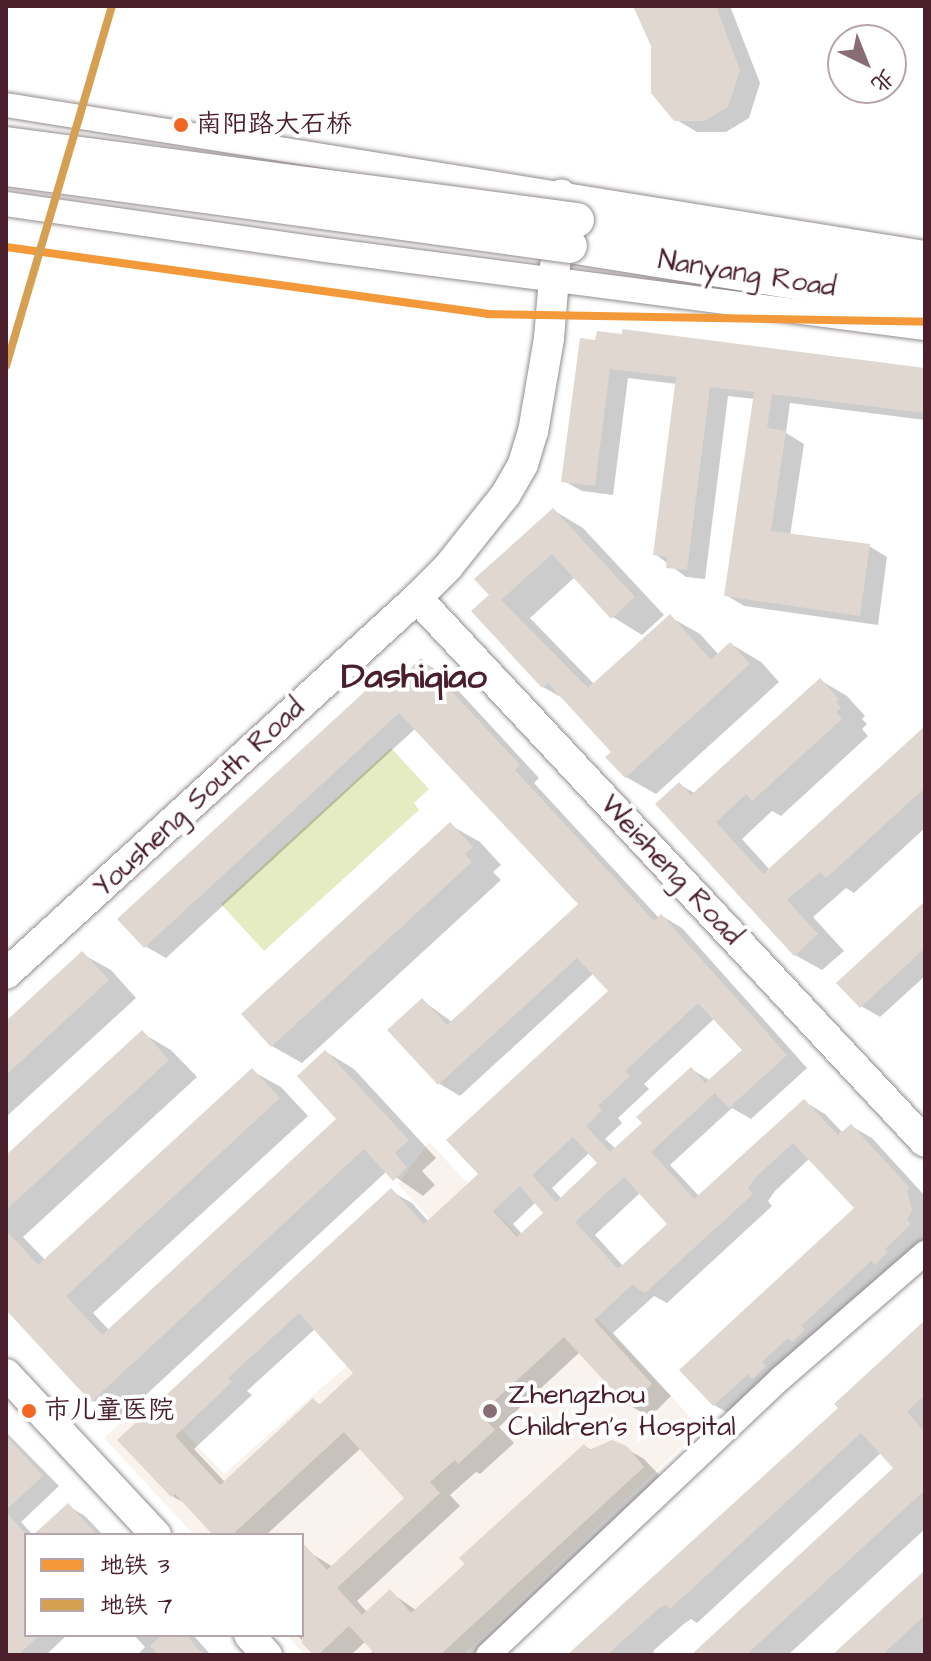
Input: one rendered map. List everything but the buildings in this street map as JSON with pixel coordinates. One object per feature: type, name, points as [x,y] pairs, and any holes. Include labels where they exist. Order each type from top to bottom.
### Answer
[{"type":"main road","points":[[6,128],[84,154]]},
{"type":"main road","points":[[6,144],[569,220]]},
{"type":"main road","points":[[6,169],[569,220]]},
{"type":"main road","name":"Nanyang Road","points":[[569,220],[925,275]]},
{"type":"main road","name":"Nanyang Road","points":[[569,220],[925,303]]},
{"type":"street","points":[[6,105],[569,220],[925,253]]},
{"type":"street","points":[[6,204],[925,328]]},
{"type":"street","name":"Yousheng South Road","points":[[6,974],[417,598],[477,532],[523,464],[533,432],[549,338],[554,280],[569,220]]},
{"type":"street","name":"Weisheng Road","points":[[417,598],[925,1142]]},
{"type":"street","points":[[488,1655],[781,1378],[925,1253]]},
{"type":"street","points":[[6,1374],[154,1533]]},
{"type":"street","points":[[251,1637],[267,1655]]},
{"type":"shaded area","name":"Zhengzhou Children's Hospital","points":[[429,1142],[701,1428],[463,1655],[305,1655],[289,1637],[304,1637],[304,1533],[192,1533],[104,1438],[149,1395],[224,1474],[467,1260],[398,1184]]},
{"type":"green space","points":[[391,748],[429,789],[414,803],[419,810],[264,951],[221,904]]},
{"type":"metro line","name":"7","points":[[6,366],[112,6]]},
{"type":"metro line","name":"3","points":[[6,247],[487,314],[925,322]]},
{"type":"place","name":"南阳路大石桥","points":[[181,125]]},
{"type":"place","name":"市儿童医院","points":[[29,1411]]},
{"type":"place","name":"Zhengzhou Children's Hospital","points":[[490,1411]]},
{"type":"district","name":"Dashiqiao","points":[[414,677]]}]
